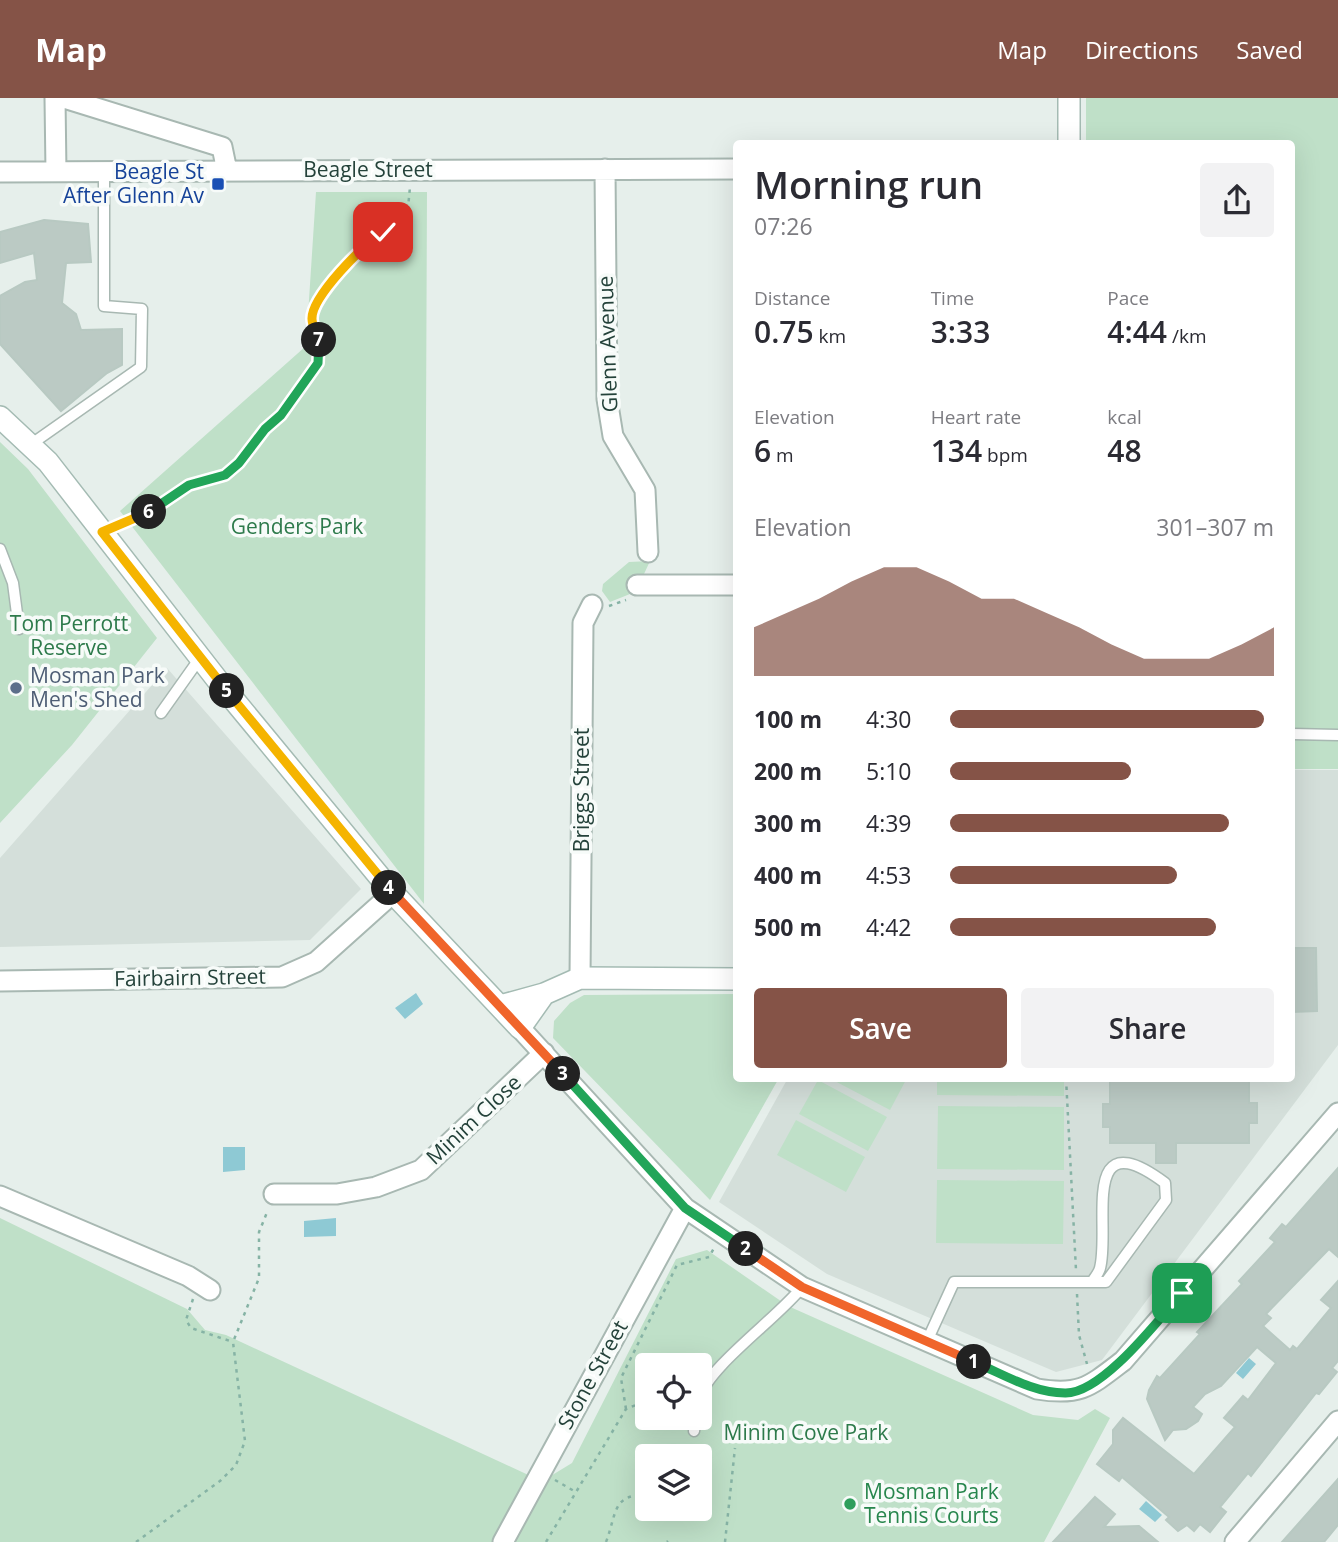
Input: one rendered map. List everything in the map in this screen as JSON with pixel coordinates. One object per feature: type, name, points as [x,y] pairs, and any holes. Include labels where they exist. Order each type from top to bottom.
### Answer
[{"type":"street","points":[[55,98],[56,172]]},
{"type":"street","points":[[64,98],[222,147],[227,171]]},
{"type":"street","points":[[1069,98],[1069,140]]},
{"type":"street","name":"Glenn Avenue","points":[[605,169],[607,399],[613,436],[645,490],[648,552]]},
{"type":"street","name":"Beagle Street","points":[[0,172],[733,169]]},
{"type":"street","points":[[0,417],[48,462],[200,658],[393,893],[685,1208],[802,1287],[1037,1389],[1068,1394],[1092,1384],[1123,1361],[1338,1112]]},
{"type":"street","points":[[637,585],[733,585]]},
{"type":"street","name":"Briggs Street","points":[[580,978],[583,624],[592,604]]},
{"type":"street","name":"Fairbairn Street","points":[[0,981],[282,977],[316,962],[393,893]]},
{"type":"street","points":[[500,1006],[544,994],[580,978],[733,979]]},
{"type":"street","points":[[520,1028],[544,994]]},
{"type":"street","name":"Minim Close","points":[[274,1194],[337,1194],[376,1187],[421,1170],[544,1053]]},
{"type":"street","points":[[0,1196],[188,1276],[210,1290]]},
{"type":"street","name":"Stone Street","points":[[503,1542],[685,1208]]},
{"type":"street","points":[[1235,1542],[1338,1420]]},
{"type":"lane","points":[[30,445],[141,367],[142,309],[104,306],[104,172]]},
{"type":"lane","points":[[0,549],[13,583],[19,629]]},
{"type":"lane","points":[[161,713],[200,658]]},
{"type":"lane","points":[[1295,734],[1338,735]]},
{"type":"lane","points":[[928,1341],[954,1282],[1092,1282],[1106,1282],[1166,1199],[1165,1183],[1142,1166],[1123,1164],[1112,1168],[1103,1180],[1100,1269],[1092,1282]]},
{"type":"lane","points":[[712,1376],[788,1306],[802,1287]]},
{"type":"path","points":[[102,532],[157,508],[189,485],[225,475],[281,415],[318,363],[319,341],[312,318],[319,299],[352,256],[367,242],[402,225],[408,208],[410,170]]},
{"type":"path","points":[[592,604],[608,606],[638,595],[637,585]]},
{"type":"path","points":[[1066,1082],[1079,1335],[1092,1384]]},
{"type":"path","points":[[136,1542],[220,1481],[236,1465],[245,1441],[233,1342],[259,1278],[259,1232],[274,1194]]},
{"type":"path","points":[[626,1409],[621,1378],[677,1265],[709,1256],[722,1233]]},
{"type":"path","points":[[186,1313],[186,1320],[191,1328],[233,1342]]},
{"type":"path","points":[[546,1542],[626,1409],[635,1405]]},
{"type":"path","points":[[725,1542],[735,1448]]},
{"type":"path","points":[[606,1542],[621,1500],[629,1494],[635,1494]]},
{"type":"shaded area","points":[[167,668],[361,889],[310,940],[0,947],[0,858]]},
{"type":"shaded area","points":[[1295,770],[1338,770],[1338,1045],[1102,1360],[1056,1372],[827,1274],[719,1202],[786,1082],[1295,1082]]},
{"type":"green space","points":[[1086,98],[1338,98],[1338,769],[1295,769],[1295,140],[1086,140]]},
{"type":"green space","name":"Genders Park","points":[[316,192],[427,192],[424,904],[120,511],[306,346]]},
{"type":"green space","name":"Tom Perrott Reserve","points":[[0,442],[28,469],[157,638],[72,745],[0,823]]},
{"type":"green space","points":[[650,561],[644,574],[634,575],[635,592],[610,602],[602,591],[603,584],[629,562]]},
{"type":"green space","points":[[733,994],[733,1082],[777,1082],[710,1200],[553,1038],[554,1021],[570,1003],[584,995]]},
{"type":"green space","points":[[817,1082],[822,1082],[887,1117],[868,1151],[799,1114]]},
{"type":"green space","points":[[837,1082],[905,1082],[890,1110]]},
{"type":"green space","points":[[937,1082],[1064,1082],[1064,1096],[937,1095]]},
{"type":"green space","points":[[938,1106],[1064,1107],[1064,1170],[937,1169]]},
{"type":"green space","points":[[796,1120],[865,1157],[846,1192],[777,1155]]},
{"type":"green space","points":[[937,1180],[1064,1181],[1063,1244],[936,1243]]},
{"type":"green space","name":"Minim Cove Park","points":[[0,1218],[187,1309],[205,1330],[226,1335],[537,1479],[549,1477],[572,1463],[676,1259],[707,1250],[788,1306],[1033,1415],[1078,1420],[1095,1409],[1110,1418],[1044,1542],[0,1542]]},
{"type":"water","points":[[416,993],[423,1004],[405,1019],[395,1008]]},
{"type":"water","points":[[223,1147],[245,1147],[245,1170],[223,1172]]},
{"type":"water","points":[[336,1218],[336,1236],[304,1237],[304,1221]]},
{"type":"water","points":[[1249,1358],[1256,1364],[1243,1379],[1236,1373]]},
{"type":"water","points":[[1146,1501],[1162,1515],[1155,1522],[1139,1509]]},
{"type":"building","points":[[44,220],[88,224],[91,262],[66,263],[62,303],[76,314],[81,330],[122,329],[122,365],[107,373],[61,411],[0,344],[0,296],[25,282],[37,280],[34,253],[0,263],[0,232]]},
{"type":"building","points":[[1295,948],[1316,948],[1317,1011],[1295,1012]]},
{"type":"building","points":[[1110,1082],[1249,1082],[1249,1103],[1257,1103],[1257,1123],[1249,1123],[1249,1143],[1176,1143],[1176,1163],[1156,1163],[1156,1143],[1110,1143],[1110,1127],[1103,1127],[1103,1104],[1110,1104]]},
{"type":"building","points":[[1338,1168],[1338,1257],[1329,1249],[1266,1314],[1271,1318],[1263,1326],[1290,1350],[1293,1346],[1297,1349],[1331,1308],[1321,1300],[1338,1281],[1338,1361],[1332,1368],[1337,1372],[1319,1394],[1316,1393],[1251,1476],[1248,1473],[1220,1507],[1226,1512],[1210,1532],[1200,1524],[1194,1531],[1187,1525],[1178,1531],[1166,1520],[1169,1517],[1122,1477],[1119,1481],[1097,1464],[1113,1444],[1113,1430],[1123,1418],[1194,1474],[1235,1427],[1224,1418],[1243,1396],[1248,1400],[1276,1363],[1257,1347],[1221,1386],[1205,1394],[1193,1407],[1202,1414],[1198,1421],[1186,1429],[1173,1430],[1165,1440],[1147,1399],[1149,1390],[1157,1376],[1160,1378],[1200,1334],[1197,1332],[1242,1284],[1239,1281],[1275,1242],[1270,1238],[1282,1224],[1286,1227]]},
{"type":"building","points":[[1338,1479],[1338,1525],[1324,1542],[1282,1542]]},
{"type":"building","points":[[1095,1497],[1115,1514],[1104,1527],[1139,1526],[1158,1542],[1053,1542]]},
{"type":"place","name":"Beagle St After Glenn Av","points":[[218,184]]},
{"type":"place","name":"Mosman Park Men's Shed","points":[[16,688]]},
{"type":"place","name":"Mosman Park Tennis Courts","points":[[850,1504]]},
{"type":"route","points":[[383,232],[352,256],[334,283],[319,299],[312,318],[319,341],[318,363],[281,415],[265,429],[239,463],[225,475],[189,485],[157,508],[102,532],[219,682],[393,893],[685,1208],[802,1287],[1037,1389],[1068,1394],[1092,1384],[1123,1361],[1182,1293]]}]
